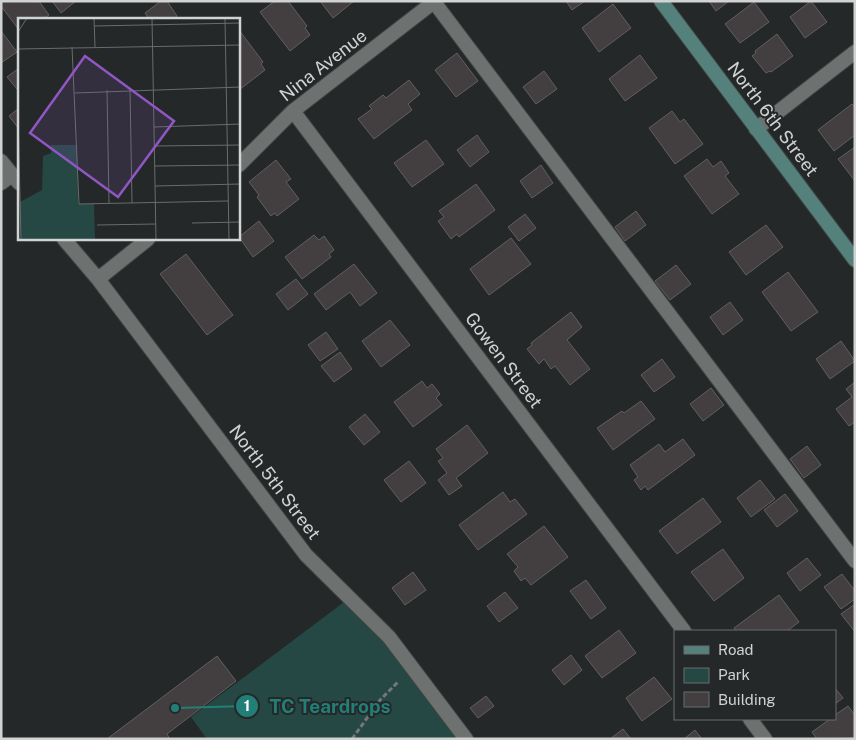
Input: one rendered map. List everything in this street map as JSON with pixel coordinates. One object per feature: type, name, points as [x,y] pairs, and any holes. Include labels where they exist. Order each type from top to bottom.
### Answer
[{"type":"main road","name":"North 6th Street","points":[[661,1],[756,129],[853,253]]},
{"type":"street","points":[[435,2],[855,561]]},
{"type":"street","name":"Nina Avenue","points":[[240,164],[293,111],[435,2]]},
{"type":"street","points":[[756,129],[855,52]]},
{"type":"street","name":"Gowen Street","points":[[293,111],[683,630]]},
{"type":"street","points":[[1,162],[11,181]]},
{"type":"street","name":"North 5th Street","points":[[65,240],[98,279],[306,554],[389,637],[466,739]]},
{"type":"street","points":[[98,279],[147,240]]},
{"type":"street","points":[[751,720],[765,739]]},
{"type":"path","points":[[352,739],[380,700],[404,677]]},
{"type":"green space","points":[[352,596],[468,739],[207,739],[191,717]]},
{"type":"building","points":[[1,1],[39,1],[49,15],[44,18],[18,18],[18,29],[1,6]]},
{"type":"building","points":[[52,1],[76,1],[61,13]]},
{"type":"building","points":[[161,1],[167,1],[177,16],[174,18],[148,18],[145,13]]},
{"type":"building","points":[[275,1],[288,1],[307,26],[305,28],[310,35],[290,51],[260,12]]},
{"type":"building","points":[[320,1],[354,1],[333,18]]},
{"type":"building","points":[[566,1],[585,1],[572,10]]},
{"type":"building","points":[[709,1],[729,1],[716,11]]},
{"type":"building","points":[[811,1],[827,22],[805,38],[790,17]]},
{"type":"building","points":[[754,2],[769,22],[740,43],[725,24]]},
{"type":"building","points":[[613,4],[631,28],[599,52],[582,28]]},
{"type":"building","points":[[1,31],[17,52],[1,63]]},
{"type":"building","points":[[240,31],[263,62],[261,64],[265,70],[240,89]]},
{"type":"building","points":[[777,34],[793,56],[771,72],[766,73],[752,56],[756,53],[755,51]]},
{"type":"building","points":[[457,53],[478,81],[456,97],[435,70]]},
{"type":"building","points":[[640,55],[657,78],[625,101],[609,79]]},
{"type":"building","points":[[18,69],[18,88],[17,89],[7,77]]},
{"type":"building","points":[[544,71],[557,89],[536,104],[523,87]]},
{"type":"building","points":[[409,80],[420,94],[408,104],[412,110],[374,139],[358,119],[372,109],[369,106],[383,95],[386,98]]},
{"type":"building","points":[[852,104],[855,107],[855,135],[834,151],[818,130]]},
{"type":"building","points":[[18,109],[18,128],[9,116]]},
{"type":"building","points":[[672,111],[680,122],[684,119],[703,144],[675,164],[649,128]]},
{"type":"building","points":[[477,135],[489,152],[470,167],[457,150]]},
{"type":"building","points":[[426,140],[444,164],[412,187],[394,163]]},
{"type":"building","points":[[855,147],[855,181],[838,159]]},
{"type":"building","points":[[707,159],[713,167],[721,161],[729,173],[725,176],[739,194],[712,214],[684,176]]},
{"type":"building","points":[[276,160],[291,179],[286,182],[299,199],[277,216],[275,213],[271,216],[249,182]]},
{"type":"building","points":[[541,165],[553,183],[532,198],[520,181]]},
{"type":"building","points":[[476,184],[495,210],[459,237],[457,234],[451,239],[438,221],[444,217],[439,211]]},
{"type":"building","points":[[636,211],[646,225],[625,241],[615,227]]},
{"type":"building","points":[[525,214],[536,228],[519,241],[508,227]]},
{"type":"building","points":[[259,221],[274,241],[253,257],[240,236]]},
{"type":"building","points":[[766,225],[783,247],[746,275],[729,252]]},
{"type":"building","points":[[314,235],[319,240],[324,236],[334,250],[329,254],[331,257],[302,279],[285,257]]},
{"type":"building","points":[[511,238],[531,264],[489,295],[470,269]]},
{"type":"building","points":[[186,254],[233,315],[207,335],[160,274]]},
{"type":"building","points":[[354,264],[377,293],[360,306],[350,292],[326,310],[314,294]]},
{"type":"building","points":[[676,265],[691,284],[670,300],[655,281]]},
{"type":"building","points":[[788,272],[818,312],[791,331],[762,292]]},
{"type":"building","points":[[296,279],[308,294],[288,310],[276,294]]},
{"type":"building","points":[[730,302],[743,320],[723,335],[710,317]]},
{"type":"building","points":[[571,312],[582,327],[567,340],[590,369],[570,385],[555,366],[551,369],[544,359],[539,364],[527,349],[532,345],[531,343]]},
{"type":"building","points":[[390,320],[410,345],[381,367],[362,341]]},
{"type":"building","points":[[326,332],[338,349],[320,361],[308,345]]},
{"type":"building","points":[[841,341],[855,361],[830,379],[816,359]]},
{"type":"building","points":[[340,352],[352,369],[334,382],[321,366]]},
{"type":"building","points":[[662,359],[675,377],[654,392],[641,375]]},
{"type":"building","points":[[422,381],[427,388],[432,384],[440,394],[436,398],[442,405],[413,427],[394,402]]},
{"type":"building","points":[[855,382],[855,422],[849,426],[836,409],[852,397],[846,389]]},
{"type":"building","points":[[711,388],[724,405],[703,421],[690,404]]},
{"type":"building","points":[[641,401],[655,419],[613,450],[597,428]]},
{"type":"building","points":[[365,414],[380,432],[364,445],[349,427]]},
{"type":"building","points":[[467,425],[488,453],[456,478],[462,486],[449,495],[438,480],[447,473],[438,461],[443,458],[436,449]]},
{"type":"building","points":[[683,439],[695,455],[648,490],[645,486],[641,490],[634,480],[638,477],[630,465],[659,444],[665,452]]},
{"type":"building","points":[[807,446],[821,465],[804,478],[790,459]]},
{"type":"building","points":[[409,461],[426,483],[401,502],[384,480]]},
{"type":"building","points":[[760,480],[775,499],[751,517],[737,498]]},
{"type":"building","points":[[503,492],[510,502],[515,499],[527,514],[478,550],[459,525]]},
{"type":"building","points":[[785,494],[798,511],[777,527],[764,510]]},
{"type":"building","points":[[703,498],[721,522],[677,554],[659,531]]},
{"type":"building","points":[[544,526],[568,557],[531,585],[525,578],[521,581],[514,571],[518,567],[507,554]]},
{"type":"building","points":[[723,549],[744,578],[714,601],[691,572]]},
{"type":"building","points":[[807,558],[821,575],[800,591],[787,573]]},
{"type":"building","points":[[413,572],[426,590],[405,605],[392,588]]},
{"type":"building","points":[[842,574],[855,591],[855,599],[841,609],[824,587]]},
{"type":"building","points":[[586,580],[606,608],[591,619],[570,591]]},
{"type":"building","points":[[505,592],[518,608],[499,622],[487,606]]},
{"type":"building","points":[[779,595],[799,622],[788,630],[735,630],[734,628]]},
{"type":"building","points":[[855,604],[855,632],[841,614]]},
{"type":"building","points":[[619,630],[636,653],[602,678],[585,656]]},
{"type":"building","points":[[571,655],[582,670],[564,685],[552,670]]},
{"type":"building","points":[[217,656],[236,681],[167,734],[170,739],[107,739]]},
{"type":"building","points":[[654,677],[672,699],[642,721],[626,698]]},
{"type":"building","points":[[836,689],[843,698],[836,703]]},
{"type":"building","points":[[486,696],[494,706],[478,718],[470,708]]},
{"type":"building","points":[[848,706],[855,715],[855,738],[817,739],[812,732],[829,720],[836,720],[836,714]]},
{"type":"building","points":[[623,729],[631,739],[610,739]]},
{"type":"building","points":[[695,730],[702,739],[684,739]]},
{"type":"place","name":"TC Teardrops","points":[[175,708]]}]
